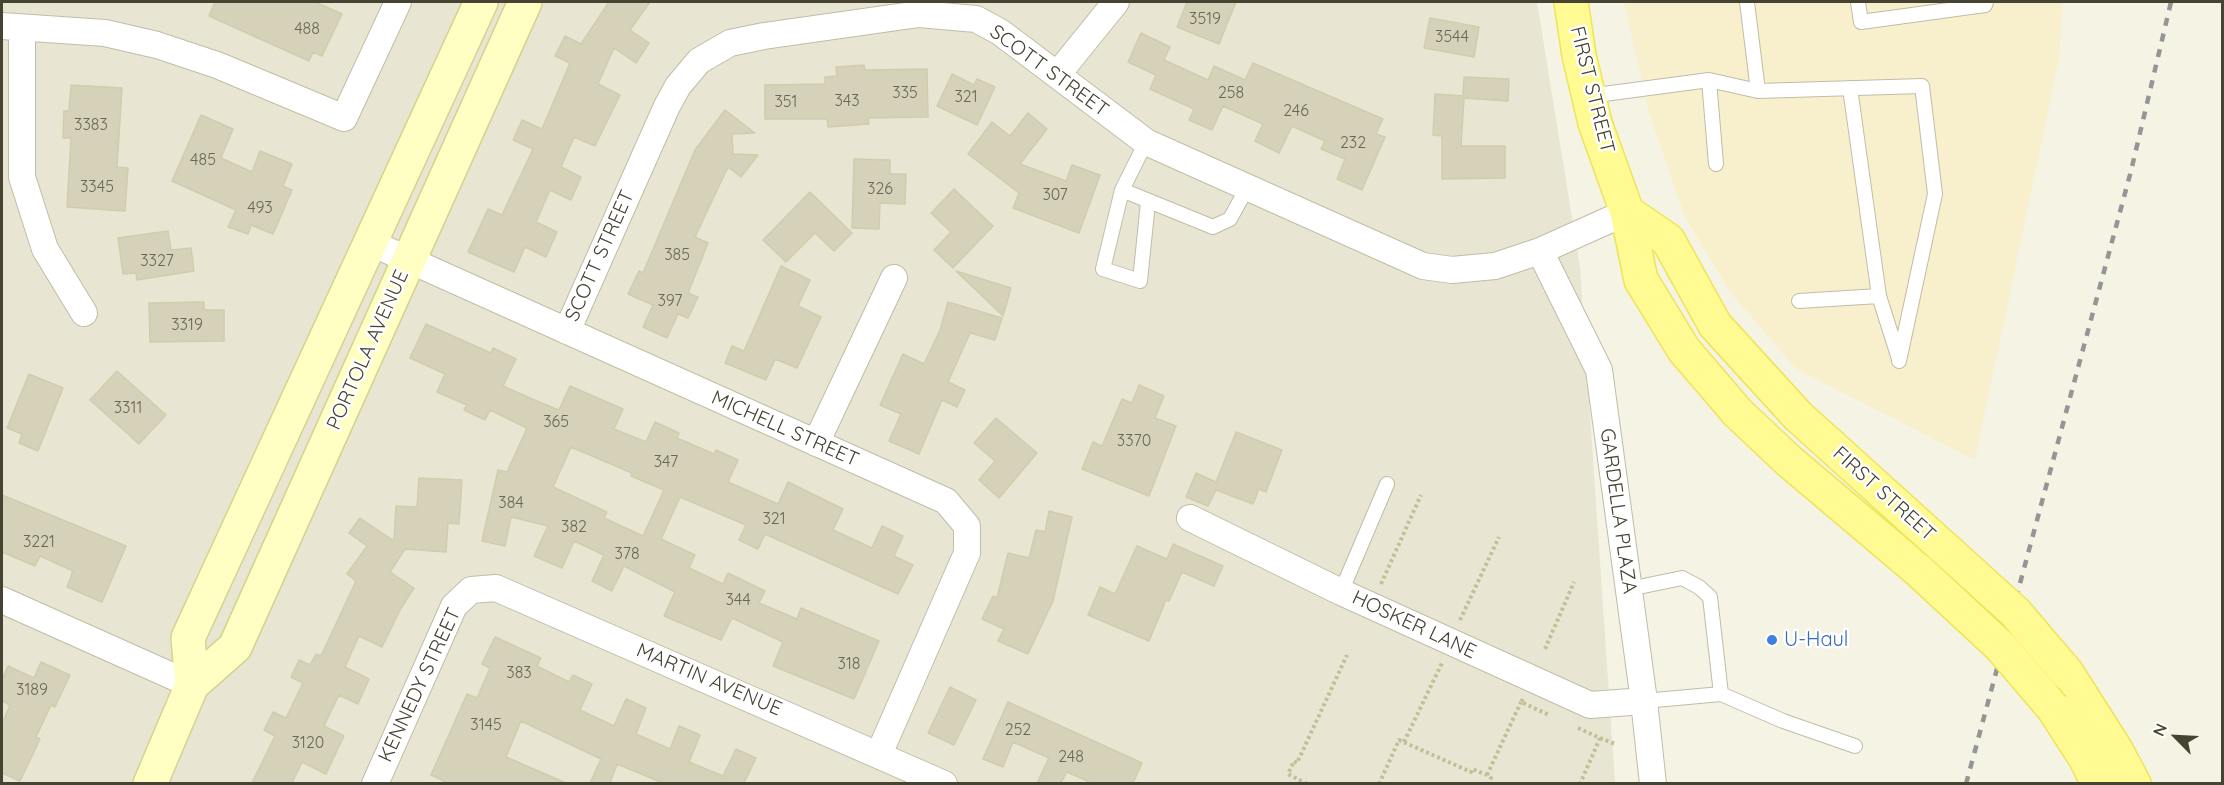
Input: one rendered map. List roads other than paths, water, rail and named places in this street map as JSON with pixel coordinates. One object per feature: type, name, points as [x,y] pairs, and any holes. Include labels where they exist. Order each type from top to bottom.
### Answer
[{"type":"main road","name":"PORTOLA AVENUE","points":[[192,685],[188,638],[481,2]]},
{"type":"main road","name":"PORTOLA AVENUE","points":[[150,783],[192,685],[235,647],[525,2]]},
{"type":"main road","name":"FIRST STREET","points":[[1571,2],[1579,55],[1595,123],[1627,212],[1641,280],[1684,350],[1746,421],[1789,461],[1918,570],[2001,647],[2053,708],[2086,759],[2098,783]]},
{"type":"main road","name":"FIRST STREET","points":[[1627,212],[1668,240],[1715,325],[1798,416],[2015,612],[2067,673],[2134,783]]},
{"type":"street","points":[[84,313],[45,249],[22,177],[12,27],[105,33],[157,45],[217,65],[344,118],[398,2]]},
{"type":"street","points":[[1057,75],[1116,2]]},
{"type":"street","name":"SCOTT STREET","points":[[567,331],[678,86],[699,61],[730,43],[919,14],[947,15],[976,20],[984,24],[1146,142],[1422,266],[1452,270],[1495,266],[1540,251],[1627,212]]},
{"type":"street","name":"MICHELL STREET","points":[[369,242],[946,501],[967,526],[967,553],[879,754]]},
{"type":"street","name":"GARDELLA PLAZA","points":[[1540,251],[1599,370],[1653,783]]},
{"type":"street","points":[[816,443],[894,278]]},
{"type":"street","name":"HOSKER LANE","points":[[1190,518],[1341,592],[1590,705],[1644,701]]},
{"type":"street","name":"MARTIN AVENUE","points":[[471,591],[496,588],[944,783]]},
{"type":"street","name":"KENNEDY STREET","points":[[375,783],[454,606],[471,591]]},
{"type":"street","points":[[2,600],[192,685]]},
{"type":"lane","points":[[1747,2],[1758,91]]},
{"type":"lane","points":[[1858,2],[1861,22],[1944,6],[1985,5],[1986,2]]},
{"type":"lane","points":[[1589,96],[1709,80],[1758,91],[1850,88],[1922,86],[1935,194],[1899,361],[1879,296],[1850,88]]},
{"type":"lane","points":[[1709,80],[1716,164]]},
{"type":"lane","points":[[1146,142],[1122,190],[1103,269],[1140,281],[1148,202]]},
{"type":"lane","points":[[1122,190],[1213,227],[1230,219],[1247,188]]},
{"type":"lane","points":[[1799,301],[1879,296]]},
{"type":"lane","points":[[1341,592],[1387,484]]},
{"type":"lane","points":[[1629,590],[1682,578],[1699,587],[1710,597],[1721,694]]},
{"type":"lane","points":[[1644,701],[1721,694],[1783,721],[1855,746]]},
{"type":"railway","points":[[1966,784],[2131,171],[2171,2]]},
{"type":"place","name":"U-Haul","points":[[1772,640]]}]
